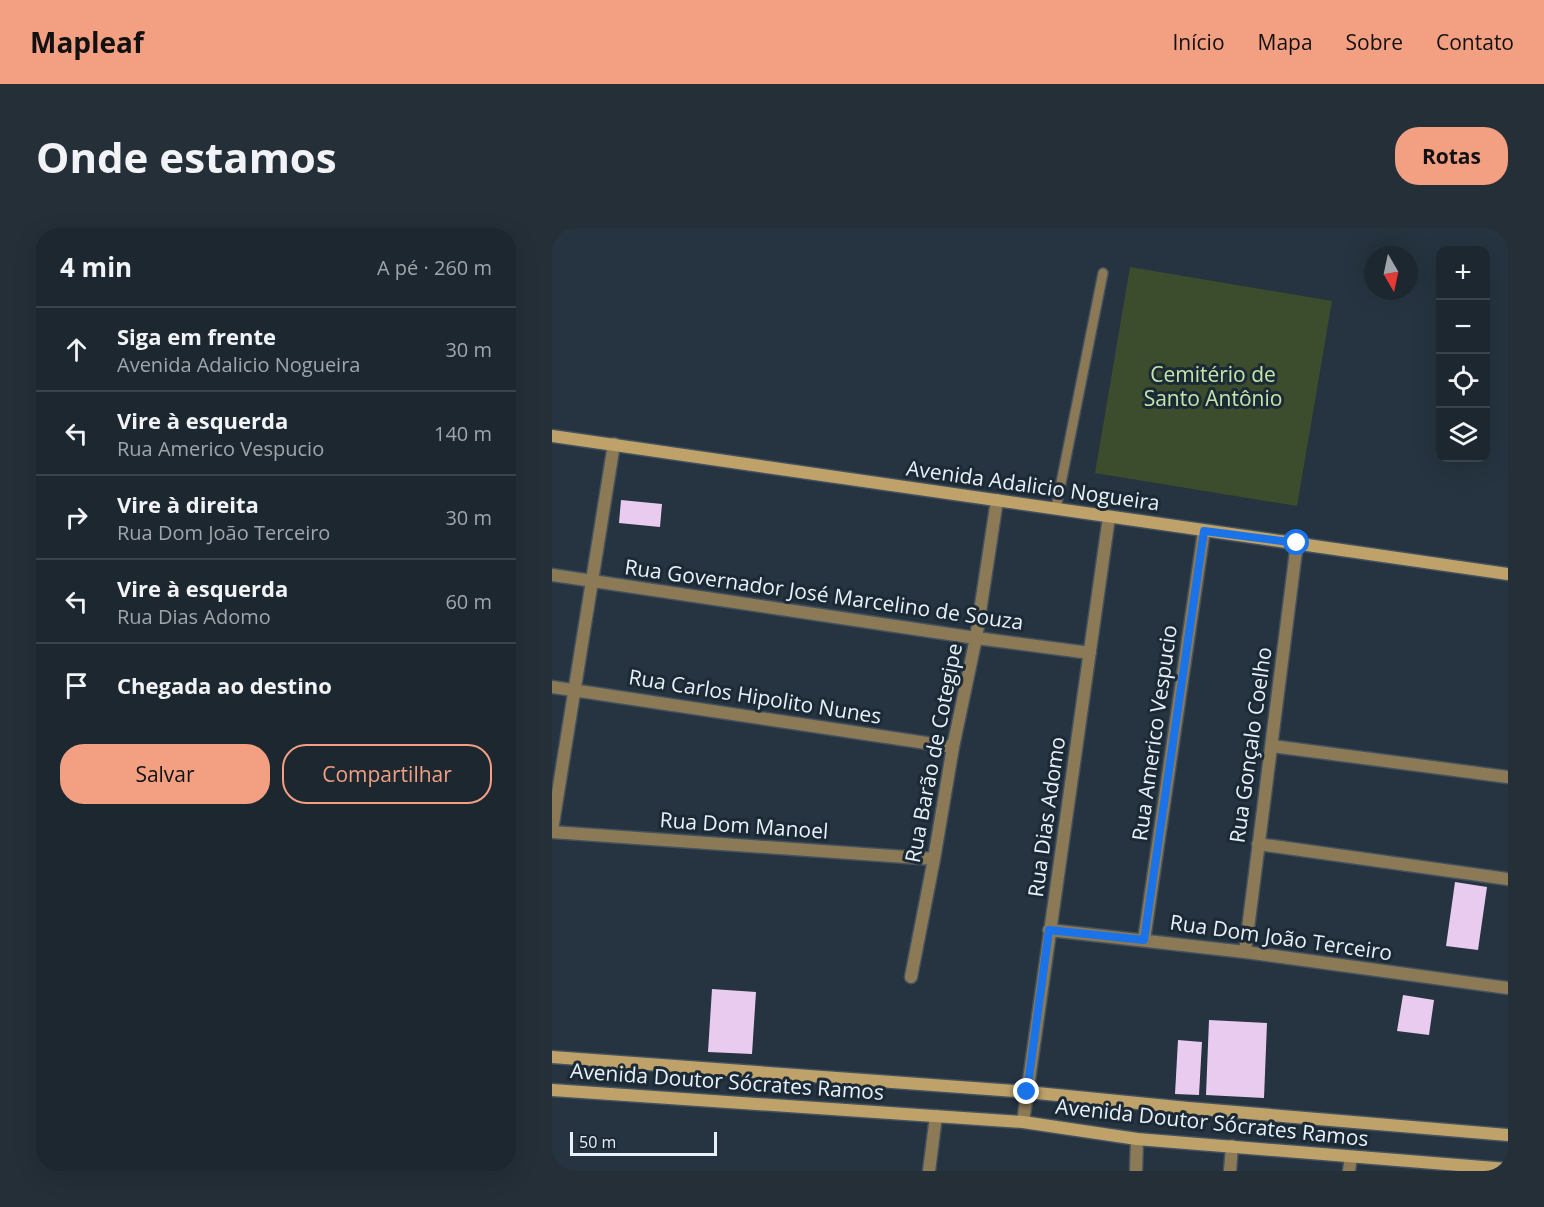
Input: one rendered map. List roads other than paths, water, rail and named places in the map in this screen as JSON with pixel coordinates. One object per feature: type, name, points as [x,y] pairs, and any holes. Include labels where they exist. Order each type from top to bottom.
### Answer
[{"type":"street","name":"Avenida Adalicio Nogueira","points":[[552,436],[1508,574]]},
{"type":"street","points":[[552,831],[556,779],[575,690],[614,444]]},
{"type":"street","name":"Rua Barão de Cotegipe","points":[[911,977],[953,747],[976,638],[998,500]]},
{"type":"street","name":"Rua Dias Adomo","points":[[1023,1122],[1108,517]]},
{"type":"street","name":"Rua Americo Vespucio","points":[[1144,940],[1204,531]]},
{"type":"street","name":"Rua Gonçalo Coelho","points":[[1245,952],[1297,543]]},
{"type":"street","name":"Rua Governador José Marcelino de Souza","points":[[552,575],[1090,653]]},
{"type":"street","name":"Rua Carlos Hipolito Nunes","points":[[552,687],[953,747]]},
{"type":"street","points":[[1272,746],[1508,777]]},
{"type":"street","name":"Rua Dom Manoel","points":[[552,831],[934,859]]},
{"type":"street","points":[[1258,844],[1508,879]]},
{"type":"street","name":"Rua Dom João Terceiro","points":[[1049,930],[1245,952],[1508,988]]},
{"type":"street","name":"Avenida Doutor Sócrates Ramos","points":[[552,1057],[1027,1092],[1508,1135]]},
{"type":"street","name":"Avenida Doutor Sócrates Ramos","points":[[552,1089],[1023,1122],[1137,1139],[1466,1169],[1508,1169]]},
{"type":"street","points":[[929,1171],[936,1116]]},
{"type":"street","points":[[1136,1171],[1137,1139]]},
{"type":"street","points":[[1230,1171],[1233,1146]]},
{"type":"street","points":[[1349,1171],[1351,1157]]},
{"type":"lane","points":[[1056,508],[1102,273]]},
{"type":"park label","name":"Cemitério de Santo Antônio","points":[[1213,387]]}]
